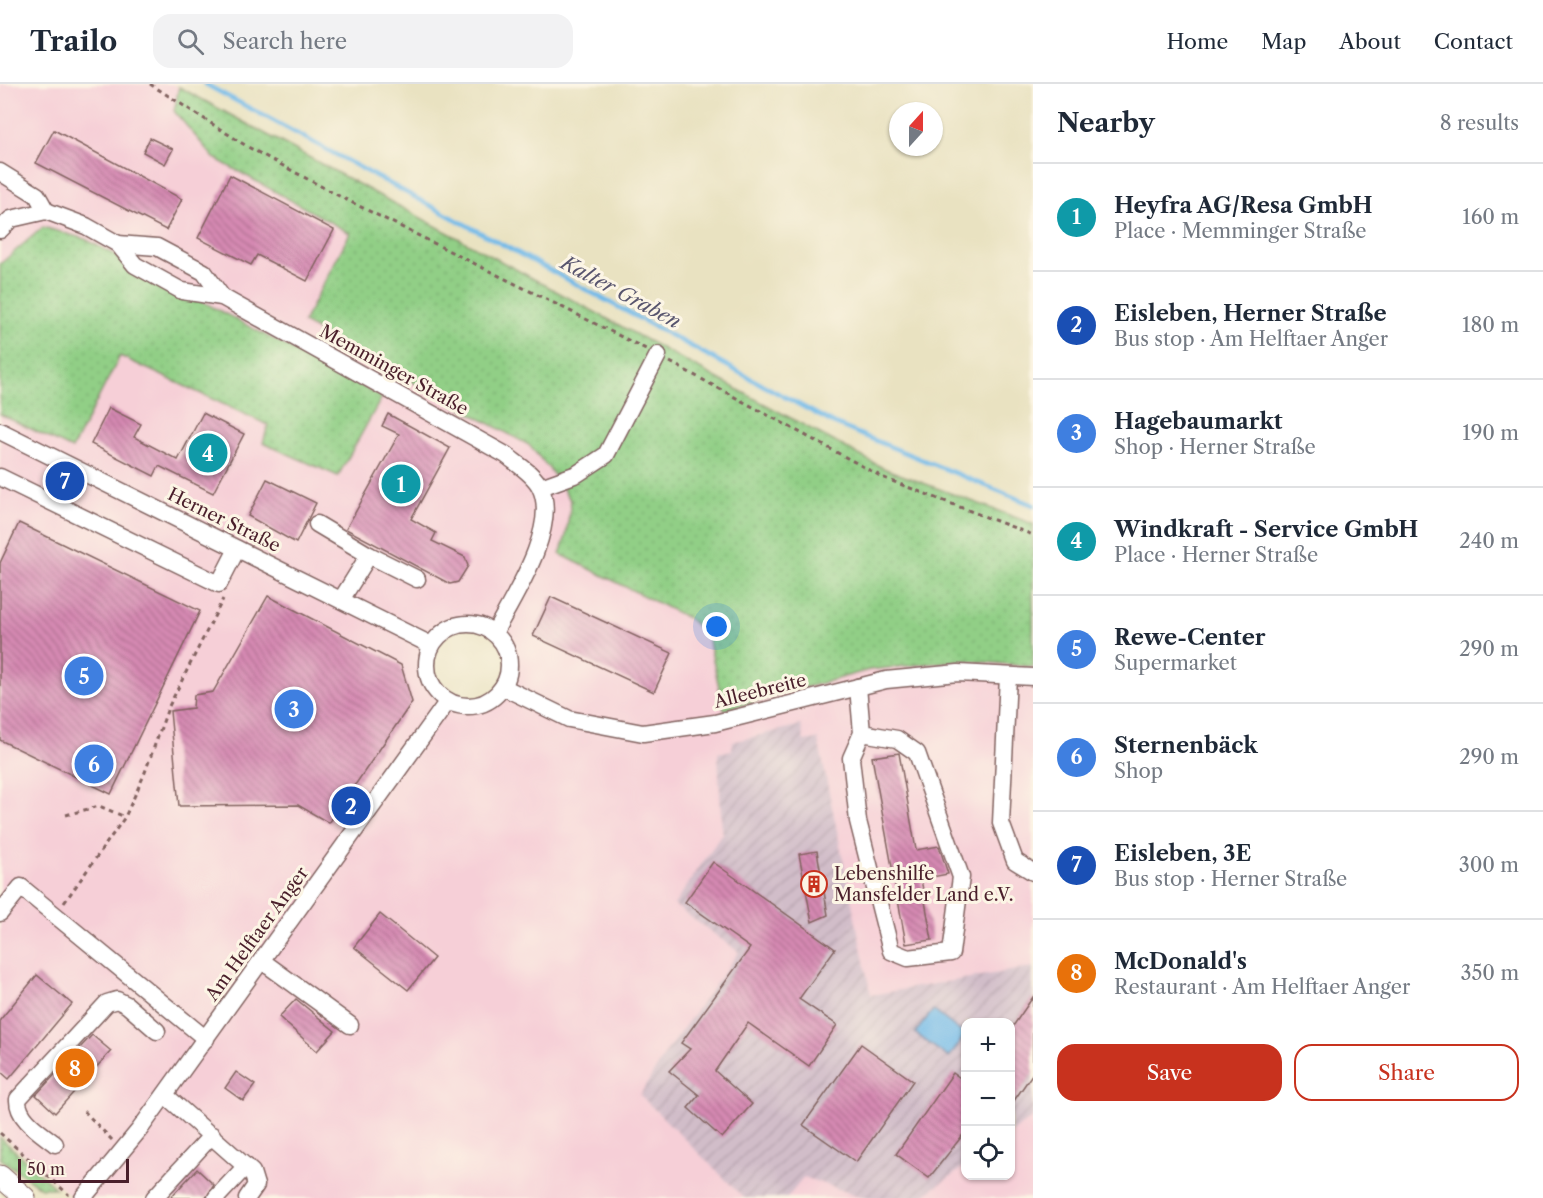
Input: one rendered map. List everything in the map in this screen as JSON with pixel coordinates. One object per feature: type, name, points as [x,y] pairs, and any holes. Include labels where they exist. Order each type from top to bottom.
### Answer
[{"type":"main road","points":[[0,1176],[25,1198]]},
{"type":"street","points":[[0,172],[37,195],[46,211],[11,219],[0,230]]},
{"type":"street","name":"Memminger Straße","points":[[46,211],[86,226],[118,244],[135,265],[182,291],[222,297],[506,455],[540,487]]},
{"type":"street","name":"Memminger Straße","points":[[118,244],[157,247],[204,272],[222,297]]},
{"type":"street","points":[[494,633],[540,542],[545,519],[540,487],[577,474],[606,455],[658,355]]},
{"type":"street","name":"Herner Straße","points":[[0,431],[431,645]]},
{"type":"street","points":[[0,477],[219,584],[237,549]]},
{"type":"street","points":[[316,524],[369,555],[417,579]]},
{"type":"street","points":[[341,600],[369,555]]},
{"type":"street","points":[[476,624],[494,633],[502,642],[509,664],[503,687],[485,703],[460,706],[448,702],[439,695],[428,677],[427,656],[431,645],[437,637],[454,626],[476,624]]},
{"type":"street","name":"Alleebreite","points":[[503,687],[569,719],[643,733],[715,723],[886,680],[958,673],[1033,677]]},
{"type":"street","points":[[1008,676],[1001,823],[1015,861],[1033,872]]},
{"type":"street","points":[[858,687],[861,734],[851,758],[858,821],[891,951],[908,958],[951,953],[961,877],[916,753],[897,739],[861,734]]},
{"type":"street","name":"Am Helftaer Anger","points":[[91,1194],[206,1039],[448,702]]},
{"type":"street","points":[[0,913],[21,887],[206,1039]]},
{"type":"street","points":[[262,961],[350,1025]]},
{"type":"street","points":[[55,1144],[23,1117],[18,1109],[18,1099],[107,1003],[117,1000],[127,1005],[157,1031]]},
{"type":"street","points":[[165,1095],[252,1172],[256,1185],[247,1198]]},
{"type":"street","points":[[154,1198],[212,1135]]},
{"type":"street","points":[[216,1198],[246,1166]]},
{"type":"path","points":[[150,84],[248,147],[340,197],[658,355],[884,478],[1033,535]]},
{"type":"path","points":[[54,916],[125,817],[144,775],[168,708],[225,594]]},
{"type":"path","points":[[66,815],[99,806],[125,817]]},
{"type":"path","points":[[84,1111],[123,1151]]},
{"type":"path","points":[[0,1133],[72,1198]]},
{"type":"shaded area","points":[[0,84],[173,84],[883,468],[1033,524],[1033,1198],[72,1198],[0,1133]],"holes":[[[465,624],[485,628],[494,633],[502,642],[509,664],[503,686],[495,696],[472,706],[460,706],[439,695],[432,687],[426,666],[427,656],[437,637],[455,626]]]},
{"type":"shaded area","points":[[801,725],[804,741],[818,739],[871,995],[1033,967],[1033,1117],[1015,1130],[1015,1018],[961,1018],[961,1169],[920,1198],[864,1198],[804,1177],[787,1198],[744,1198],[640,1095],[668,1049],[739,952],[674,905],[722,834],[718,753],[732,750],[732,742]]},
{"type":"green space","points":[[179,87],[883,468],[1033,524],[1033,667],[964,660],[869,670],[724,710],[708,637],[688,618],[560,554],[566,536],[571,501],[551,471],[529,445],[303,323],[350,233],[214,158],[174,111]]},
{"type":"green space","points":[[43,227],[85,239],[382,397],[338,476],[263,443],[268,425],[120,356],[72,449],[0,414],[0,264]]},
{"type":"green space","points":[[0,1137],[55,1188],[41,1188],[0,1158]]},
{"type":"water","points":[[933,1010],[961,1032],[961,1041],[949,1058],[915,1033]]},
{"type":"building","points":[[54,130],[182,199],[166,230],[36,163]]},
{"type":"building","points":[[150,138],[173,149],[165,164],[143,152]]},
{"type":"building","points":[[230,175],[334,230],[307,281],[257,255],[251,265],[198,238]]},
{"type":"building","points":[[109,408],[141,424],[134,437],[178,460],[203,413],[244,434],[213,493],[159,466],[154,476],[91,444]]},
{"type":"building","points":[[388,414],[450,448],[411,519],[436,533],[432,541],[465,557],[468,566],[458,582],[450,584],[346,529],[399,434],[382,426]]},
{"type":"building","points":[[267,479],[316,503],[296,543],[248,516]]},
{"type":"building","points":[[19,523],[200,611],[111,794],[0,740],[0,563]]},
{"type":"building","points":[[268,596],[401,665],[412,702],[329,823],[298,805],[179,806],[170,711],[193,708],[194,695],[213,692]]},
{"type":"building","points":[[551,597],[672,653],[654,692],[533,636]]},
{"type":"building","points":[[899,753],[916,850],[939,846],[948,874],[921,879],[932,940],[906,944],[872,757]]},
{"type":"building","name":"Lebenshilfe Mansfelder Land e.V.","points":[[817,851],[828,915],[812,922],[799,854]]},
{"type":"building","points":[[713,862],[835,949],[799,999],[837,1025],[809,1066],[748,1023],[715,1071],[752,1104],[722,1138],[688,1108],[699,1095],[669,1071],[690,1049],[681,1043],[750,948],[685,902]]},
{"type":"building","points":[[380,914],[434,958],[408,990],[354,947]]},
{"type":"building","points":[[37,975],[72,1004],[9,1079],[0,1071],[0,1020]]},
{"type":"building","points":[[1033,997],[1033,1073],[1015,1099],[1015,1072],[1015,1023]]},
{"type":"building","points":[[296,999],[335,1031],[317,1051],[279,1017]]},
{"type":"building","points":[[92,1035],[111,1051],[55,1113],[36,1095]]},
{"type":"building","points":[[861,1044],[913,1081],[856,1162],[803,1125]]},
{"type":"building","points":[[236,1072],[255,1085],[243,1101],[225,1088]]},
{"type":"building","points":[[953,1073],[961,1079],[961,1137],[929,1178],[896,1154]]},
{"type":"building","points":[[197,1169],[214,1185],[206,1198],[170,1198]]},
{"type":"waterway","name":"Kalter Graben","points":[[205,84],[835,424],[1033,505]]},
{"type":"place","name":"Windkraft - Service GmbH","points":[[208,453]]},
{"type":"place","name":"Eisleben, 3E","points":[[65,481]]},
{"type":"place","name":"Heyfra AG/Resa GmbH","points":[[401,484]]},
{"type":"place","name":"Rewe-Center","points":[[84,676]]},
{"type":"place","name":"Hagebaumarkt","points":[[294,709]]},
{"type":"place","name":"Sternenbäck","points":[[94,764]]},
{"type":"place","name":"Eisleben, Herner Straße","points":[[351,806]]},
{"type":"place","name":"Lebenshilfe Mansfelder Land e.V.","points":[[814,884]]},
{"type":"place","name":"McDonald's","points":[[75,1068]]}]
